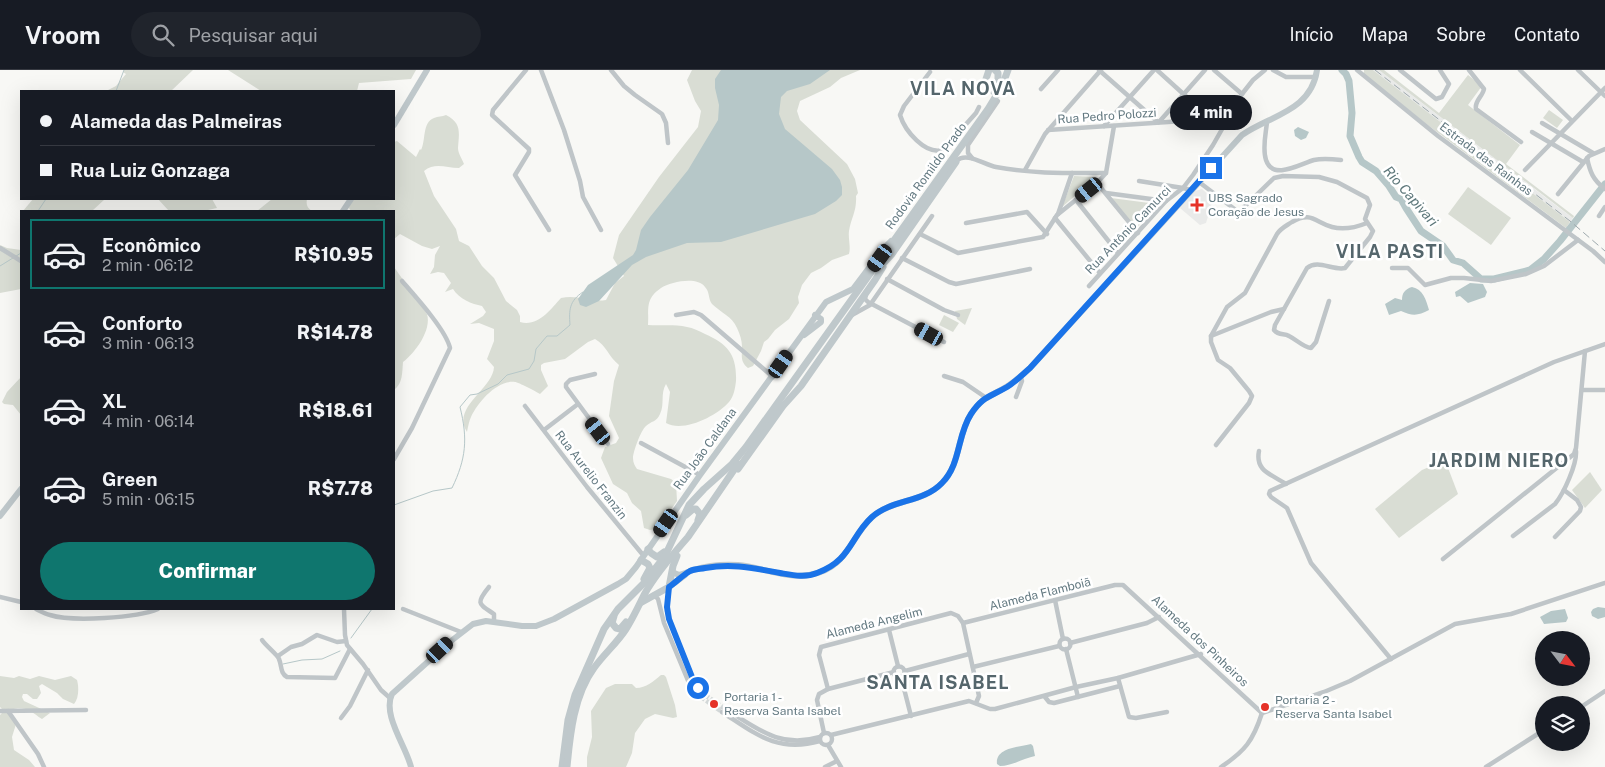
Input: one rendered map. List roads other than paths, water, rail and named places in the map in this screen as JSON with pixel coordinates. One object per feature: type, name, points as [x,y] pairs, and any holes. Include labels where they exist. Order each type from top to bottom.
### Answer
[{"type":"main road","points":[[982,70],[985,82],[989,70]]},
{"type":"main road","points":[[966,140],[971,126],[998,85],[999,76],[995,70]]},
{"type":"main road","name":"Rodovia Romildo Prado","points":[[562,767],[568,720],[575,695],[604,629],[621,606],[651,576],[665,556],[689,505],[738,458],[966,140],[995,98],[1008,70]]},
{"type":"main road","name":"Rodovia Romildo Prado","points":[[567,767],[572,724],[583,687],[594,667],[626,630],[654,581],[688,539],[716,494],[862,290],[892,254],[998,101],[1013,70]]},
{"type":"main road","points":[[642,558],[648,564],[649,569],[641,583],[621,606],[612,620],[614,626],[620,629],[642,602],[653,594],[669,587],[675,560],[688,539],[774,418],[801,386],[892,254]]},
{"type":"main road","points":[[648,549],[653,555],[658,557],[672,543],[684,517],[694,509],[699,512],[700,516],[688,539]]},
{"type":"street","points":[[395,123],[427,70]]},
{"type":"street","points":[[526,70],[493,110],[492,115],[529,149],[515,175],[549,230]]},
{"type":"street","points":[[541,70],[564,130],[583,197],[601,230]]},
{"type":"street","points":[[610,70],[635,95],[662,114],[666,123],[668,143]]},
{"type":"street","points":[[1041,89],[1058,70]]},
{"type":"street","points":[[1025,170],[1048,130],[1100,70],[1158,122],[1205,70]]},
{"type":"street","points":[[1104,126],[1155,70],[1211,119]]},
{"type":"street","points":[[1214,70],[1242,94]]},
{"type":"street","name":"Rua Antônio Camurci","points":[[1089,286],[1166,201],[1183,188],[1203,162],[1242,94],[1253,80],[1266,70]]},
{"type":"street","points":[[672,572],[677,575],[715,566],[737,565],[797,576],[809,575],[834,565],[850,548],[871,518],[885,508],[925,494],[942,483],[956,460],[967,420],[985,397],[1008,386],[1021,376],[1242,135],[1296,106],[1312,89],[1316,74],[1286,77],[1273,70]]},
{"type":"street","name":"Estrada das Rainhas","points":[[1356,70],[1438,136],[1605,262]]},
{"type":"street","points":[[1400,70],[1434,98],[1438,99],[1442,97],[1449,84],[1440,70]]},
{"type":"street","points":[[1470,70],[1484,89],[1475,106],[1476,109],[1521,142]]},
{"type":"street","points":[[1520,70],[1572,121]]},
{"type":"street","points":[[1578,70],[1603,95]]},
{"type":"street","points":[[930,72],[904,106],[900,115],[909,131],[920,144],[936,151],[943,150],[966,122],[974,116],[979,106]]},
{"type":"street","points":[[1525,170],[1572,121],[1603,95],[1605,88]]},
{"type":"street","points":[[972,158],[968,153],[967,147],[998,101]]},
{"type":"street","name":"Rua Pedro Polozzi","points":[[1048,130],[1228,118]]},
{"type":"street","points":[[1267,122],[1264,150],[1265,159],[1271,168],[1281,170],[1316,160],[1341,160]]},
{"type":"street","points":[[1542,123],[1593,153]]},
{"type":"street","points":[[1056,217],[1098,183],[1106,173],[1114,126]]},
{"type":"street","points":[[1532,132],[1585,160],[1596,183],[1605,189]]},
{"type":"street","points":[[1558,194],[1585,160],[1593,153],[1605,149]]},
{"type":"street","points":[[956,161],[960,158],[972,158],[994,167],[1072,173],[1106,173]]},
{"type":"street","points":[[920,234],[958,254],[1040,239],[1047,234],[1056,217],[1072,173]]},
{"type":"street","points":[[1198,182],[1237,211],[1241,210],[1274,178],[1283,176],[1324,178],[1337,182],[1367,198],[1370,205],[1365,217],[1372,229],[1372,234],[1347,267],[1341,270],[1318,265],[1309,266],[1275,325],[1274,330],[1277,334],[1288,336],[1310,348],[1315,344],[1328,301]]},
{"type":"street","points":[[1139,181],[1191,190]]},
{"type":"street","points":[[1098,183],[1138,233]]},
{"type":"street","points":[[1106,193],[1166,201]]},
{"type":"street","points":[[1174,195],[1181,201]]},
{"type":"street","points":[[1076,200],[1118,253]]},
{"type":"street","points":[[1600,216],[1605,207]]},
{"type":"street","points":[[966,224],[1027,212],[1047,234]]},
{"type":"street","points":[[849,318],[871,303],[932,216]]},
{"type":"street","points":[[1056,217],[1100,273]]},
{"type":"street","points":[[1216,444],[1252,396],[1250,391],[1230,368],[1218,360],[1211,342],[1211,336],[1227,307],[1243,295],[1277,234],[1284,226],[1299,218],[1306,217],[1334,228],[1356,227],[1367,223]]},
{"type":"street","name":"Rua João Caldana","points":[[390,698],[396,690],[460,632],[479,622],[494,621],[536,626],[554,619],[618,584],[631,573],[826,302],[853,289],[884,248],[899,234]]},
{"type":"street","points":[[1392,268],[1408,268],[1425,285],[1457,277],[1497,281],[1539,269],[1578,240]]},
{"type":"street","points":[[0,248],[20,260]]},
{"type":"street","points":[[902,258],[953,283],[1030,269]]},
{"type":"street","points":[[887,280],[947,312],[958,315]]},
{"type":"street","points":[[395,457],[412,428],[450,348],[443,333],[402,281]]},
{"type":"street","points":[[866,293],[866,300],[944,342]]},
{"type":"street","points":[[1211,336],[1271,312],[1284,309]]},
{"type":"street","points":[[676,315],[694,312],[701,315],[773,377]]},
{"type":"street","points":[[1391,659],[1311,562],[1287,508],[1270,496],[1270,491],[1545,366],[1605,344]]},
{"type":"street","points":[[1513,536],[1555,504],[1564,490],[1576,455],[1585,351]]},
{"type":"street","points":[[594,374],[570,380],[566,384],[566,388],[608,444]]},
{"type":"street","points":[[944,376],[963,382],[985,397]]},
{"type":"street","points":[[1016,396],[1022,381],[1021,376]]},
{"type":"street","points":[[1582,390],[1605,390]]},
{"type":"street","points":[[544,430],[578,404]]},
{"type":"street","name":"Rua Aurelio Franzin","points":[[525,406],[642,558]]},
{"type":"street","points":[[641,443],[700,475]]},
{"type":"street","points":[[1442,559],[1570,457],[1576,450]]},
{"type":"street","points":[[1259,451],[1257,461],[1261,467],[1286,484]]},
{"type":"street","points":[[0,516],[20,490]]},
{"type":"street","points":[[1555,537],[1581,509],[1581,505],[1577,500],[1564,490]]},
{"type":"street","points":[[653,594],[658,599],[664,623],[689,683],[705,697],[694,682],[670,624],[667,611],[669,587],[688,572]]},
{"type":"street","points":[[1221,767],[1246,748],[1257,730],[1262,713],[1339,686],[1455,624],[1511,614],[1605,582]]},
{"type":"street","name":"Alameda Flamboiã","points":[[963,623],[1122,584]]},
{"type":"street","name":"Alameda dos Pinheiros","points":[[1122,584],[1262,713]]},
{"type":"street","points":[[489,587],[481,597],[481,602],[484,609],[494,614],[494,621]]},
{"type":"street","points":[[0,597],[20,602]]},
{"type":"street","points":[[1055,600],[1063,638]]},
{"type":"street","points":[[403,609],[460,632]]},
{"type":"street","points":[[38,610],[50,616],[74,618],[132,616],[155,610]]},
{"type":"street","points":[[344,610],[346,641],[381,690],[390,698],[390,716],[407,753],[411,767]]},
{"type":"street","name":"Alameda Angelim","points":[[828,689],[819,655],[821,647],[945,614],[954,614],[963,623]]},
{"type":"street","points":[[1066,649],[1070,646],[1070,643],[1147,623],[1159,618]]},
{"type":"street","points":[[963,623],[979,696],[976,703]]},
{"type":"street","points":[[889,630],[898,666],[902,667],[905,671]]},
{"type":"street","points":[[278,656],[291,647],[306,642],[317,635],[337,642],[346,641]]},
{"type":"street","points":[[1063,638],[1067,639],[1070,643]]},
{"type":"street","points":[[1059,646],[1059,642],[1063,638]]},
{"type":"street","points":[[262,640],[268,649],[278,656],[282,672],[287,677],[332,679],[336,676],[350,649]]},
{"type":"street","points":[[973,667],[1059,646],[1062,649],[1066,649]]},
{"type":"street","points":[[1066,649],[1078,697]]},
{"type":"street","points":[[911,716],[901,677],[905,671],[969,654]]},
{"type":"street","points":[[824,733],[831,735],[969,701],[993,710],[1076,687],[1118,678],[1200,654]]},
{"type":"street","points":[[722,709],[761,731],[783,740],[801,742],[820,739],[824,733],[817,697],[821,692],[894,672],[898,666]]},
{"type":"street","points":[[341,718],[350,706],[368,670]]},
{"type":"street","points":[[894,672],[896,676],[901,677]]},
{"type":"street","points":[[1118,678],[1128,717],[1167,712]]},
{"type":"street","points":[[1045,696],[1051,703],[1054,703],[1120,686]]},
{"type":"street","points":[[1590,701],[1605,692]]},
{"type":"street","points":[[8,710],[38,754],[44,767]]},
{"type":"street","points":[[0,711],[86,710]]},
{"type":"street","points":[[820,739],[822,744],[828,744],[832,742],[831,735]]},
{"type":"street","points":[[1486,767],[1535,736]]},
{"type":"street","points":[[828,744],[841,767]]},
{"type":"street","points":[[825,767],[837,761]]},
{"type":"waterway","name":"Rio Capivari","points":[[116,90],[124,70]]},
{"type":"waterway","name":"Rio Capivari","points":[[1342,70],[1349,81],[1352,113],[1350,136],[1362,162],[1376,171],[1396,197],[1401,199],[1421,231],[1443,246],[1453,260],[1463,263],[1481,279],[1494,279],[1530,270],[1544,259],[1560,241],[1605,184]]},
{"type":"waterway","name":"Rio Capivari","points":[[39,210],[45,200]]},
{"type":"waterway","name":"Rio Capivari","points":[[0,266],[20,254]]},
{"type":"waterway","points":[[395,505],[433,491],[452,488],[463,458],[465,439],[460,407],[470,395],[477,394],[498,384],[507,375],[529,369],[534,361],[536,349],[547,336],[557,336],[570,325],[572,302],[583,292]]},
{"type":"waterway","points":[[351,638],[371,610]]},
{"type":"waterway","points":[[283,664],[302,660],[322,659],[340,651]]},
{"type":"tunnel","points":[[705,695],[724,708]]},
{"type":"tunnel","points":[[701,697],[722,712]]},
{"type":"railway","points":[[1375,70],[1570,221],[1605,251]]},
{"type":"place","name":"UBS Sagrado Coração de Jesus","points":[[1197,205]]},
{"type":"place","name":"Portaria 1 - Reserva Santa Isabel","points":[[714,704]]},
{"type":"place","name":"Portaria 2 - Reserva Santa Isabel","points":[[1265,707]]},
{"type":"district","name":"VILA NOVA","points":[[963,88]]},
{"type":"district","name":"VILA PASTI","points":[[1390,251]]},
{"type":"district","name":"JARDIM NIERO","points":[[1499,460]]},
{"type":"district","name":"SANTA ISABEL","points":[[938,682]]}]
